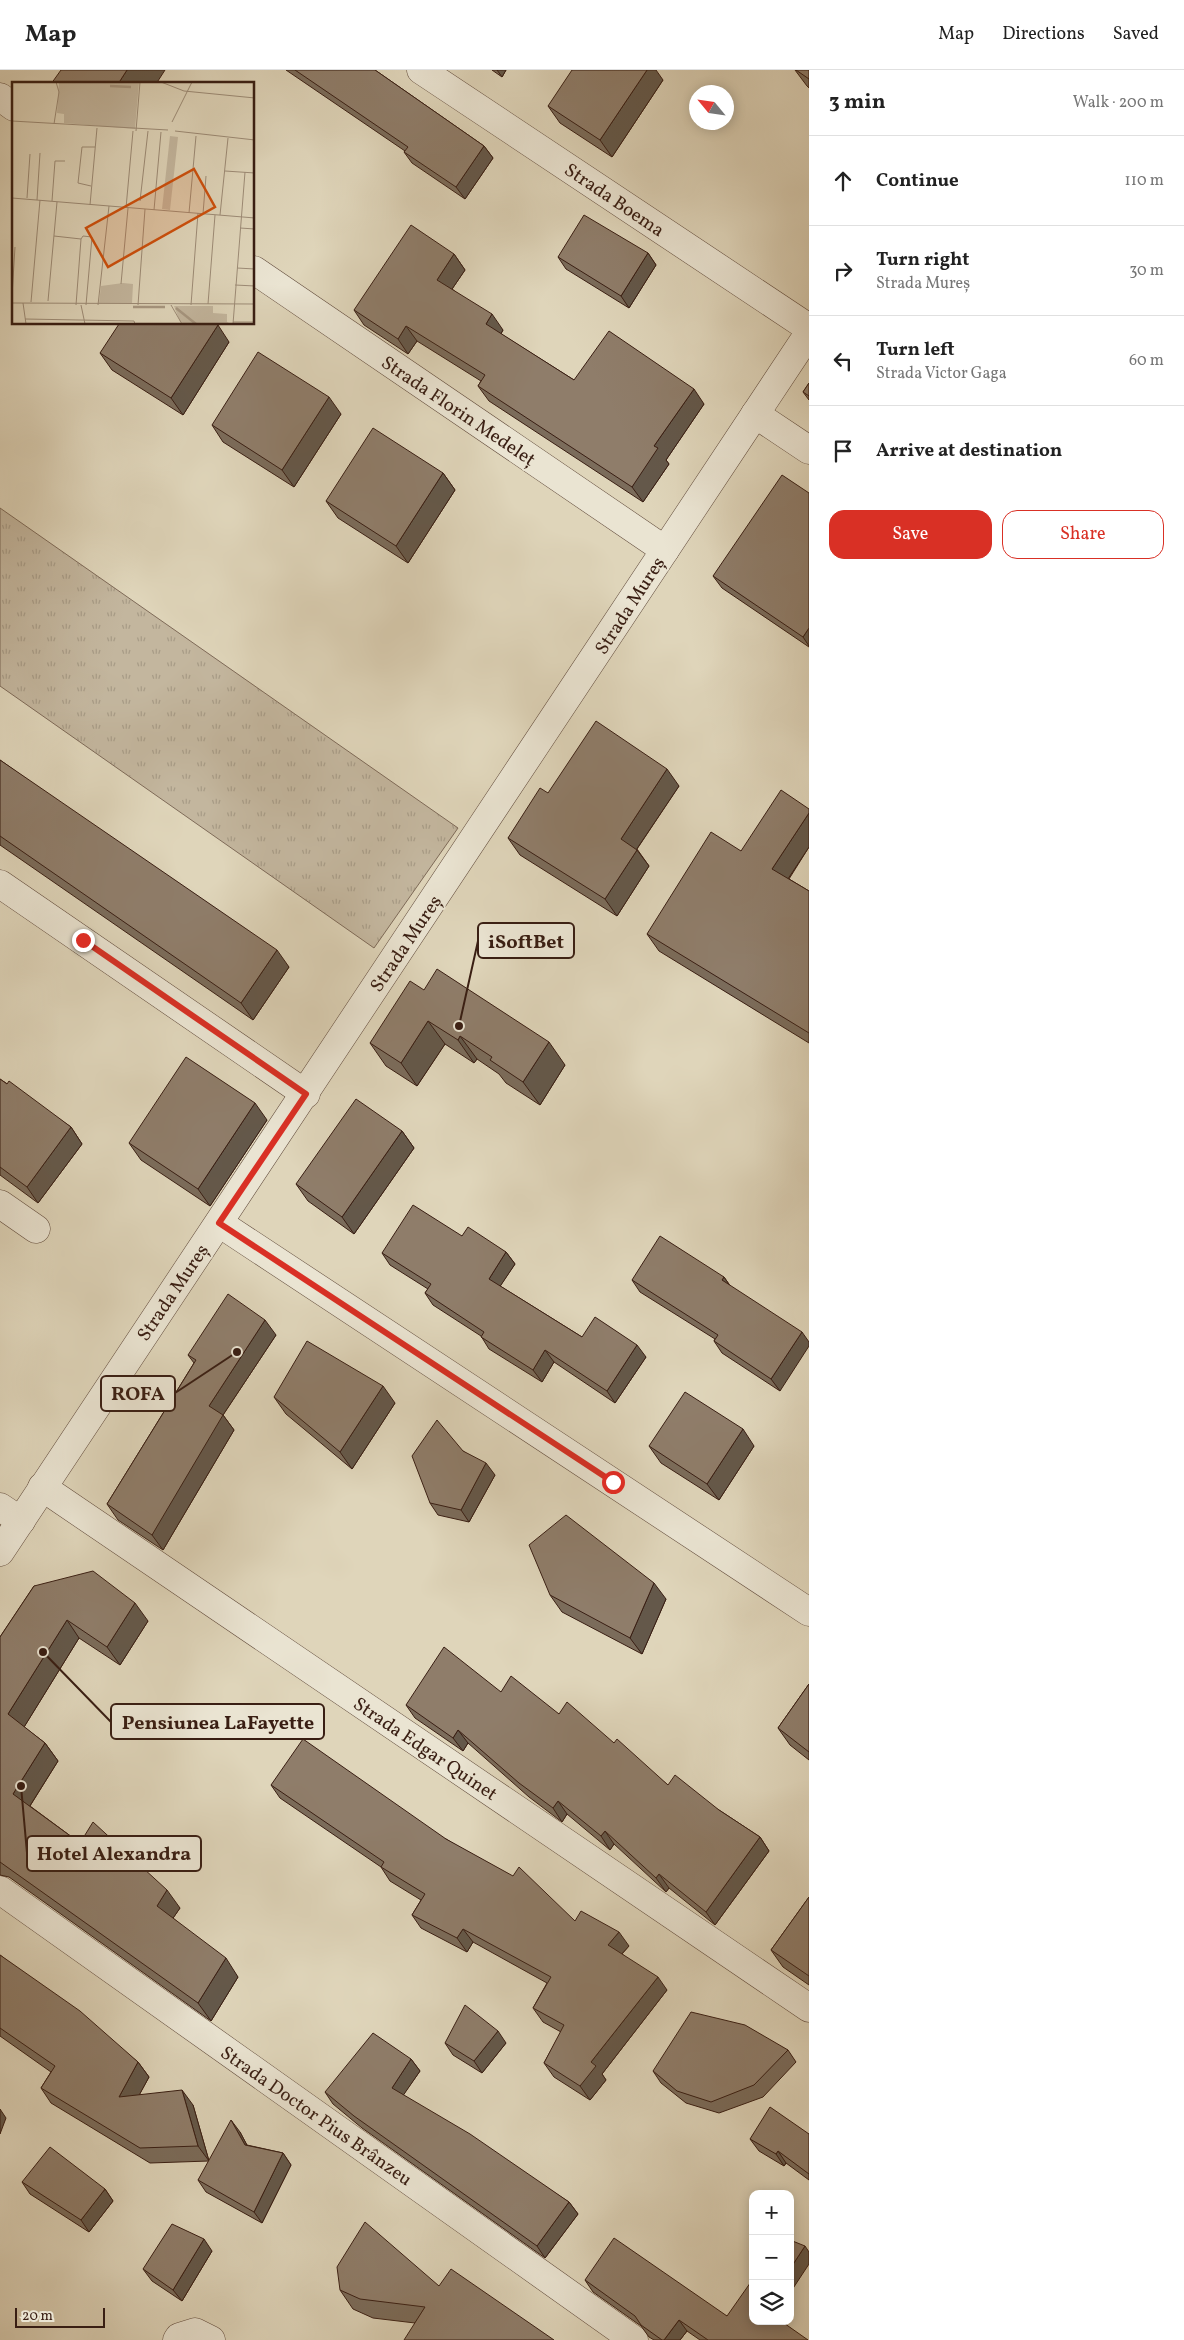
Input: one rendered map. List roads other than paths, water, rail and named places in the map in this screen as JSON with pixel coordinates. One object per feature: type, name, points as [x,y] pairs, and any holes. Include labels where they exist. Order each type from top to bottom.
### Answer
[{"type":"street","name":"Strada Boema","points":[[421,70],[809,328]]},
{"type":"street","points":[[0,97],[12,106]]},
{"type":"street","name":"Strada Florin Medeleț","points":[[255,271],[665,550]]},
{"type":"street","name":"Strada Mureș","points":[[0,1552],[10,1514],[42,1487],[306,1094],[809,333]]},
{"type":"street","points":[[755,414],[809,450]]},
{"type":"street","points":[[0,884],[306,1094]]},
{"type":"street","points":[[0,1204],[36,1229]]},
{"type":"street","points":[[219,1223],[809,1612]]},
{"type":"street","name":"Strada Edgar Quinet","points":[[42,1487],[809,2008]]},
{"type":"street","name":"Strada Doctor Pius Brânzeu","points":[[0,1890],[634,2340]]},
{"type":"street","points":[[177,2340],[179,2337],[195,2332],[211,2340]]},
{"type":"place","name":"iSoftBet","points":[[459,1026]]},
{"type":"place","name":"ROFA","points":[[237,1352]]},
{"type":"place","name":"Pensiunea LaFayette","points":[[43,1652]]},
{"type":"place","name":"Hotel Alexandra","points":[[21,1786]]}]
